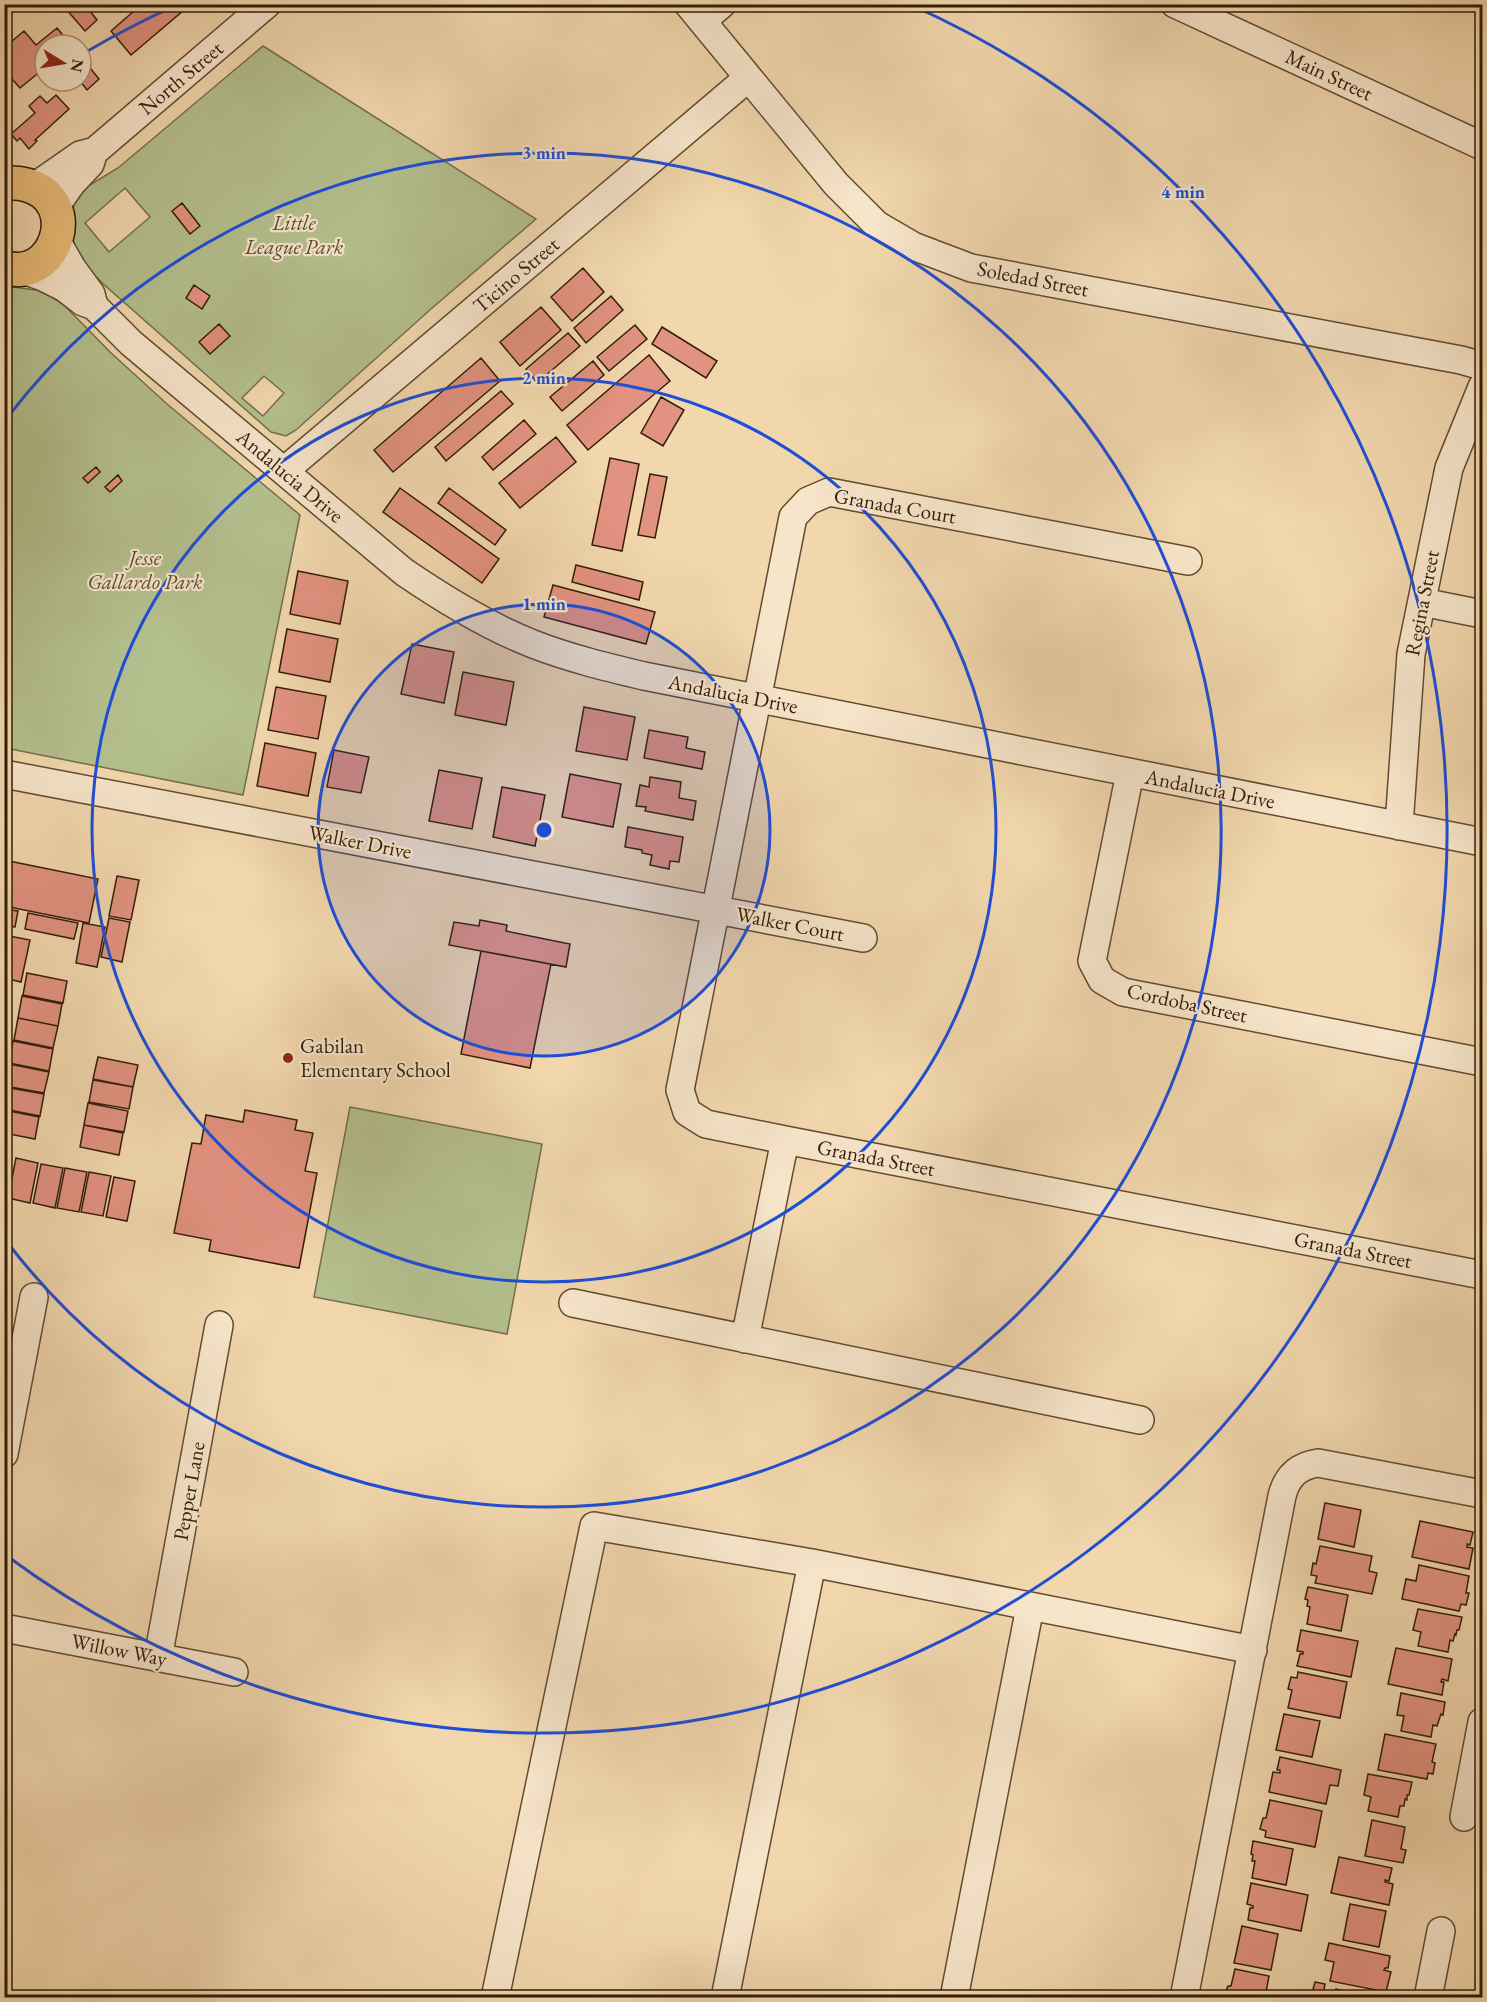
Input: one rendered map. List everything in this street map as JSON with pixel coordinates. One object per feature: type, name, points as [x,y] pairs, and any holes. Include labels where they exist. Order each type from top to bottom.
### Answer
[{"type":"main road","points":[[10,269],[34,266],[51,251],[56,240],[58,218],[21,189]]},
{"type":"street","name":"Main Street","points":[[1174,4],[1482,146]]},
{"type":"street","name":"North Street","points":[[21,189],[72,183],[90,164],[94,151],[260,7]]},
{"type":"street","name":"Soledad Street","points":[[704,10],[748,78],[836,184],[877,225],[913,246],[971,268],[1461,360],[1482,366]]},
{"type":"street","name":"Ticino Street","points":[[284,471],[748,78]]},
{"type":"street","name":"Andalucia Drive","points":[[56,240],[72,268],[91,294],[94,306]]},
{"type":"street","name":"Andalucia Drive","points":[[10,269],[43,277],[65,288],[83,302],[94,306],[130,343],[404,572],[450,603],[500,630],[533,644],[599,666],[757,699],[1482,842]]},
{"type":"street","name":"Regina Street","points":[[1399,826],[1411,654],[1449,468],[1482,387]]},
{"type":"street","name":"Granada Court","points":[[757,699],[793,517],[807,501],[829,492],[1188,561]]},
{"type":"street","points":[[1422,602],[1482,614]]},
{"type":"street","name":"Granada Street","points":[[757,699],[680,1090],[687,1112],[706,1124],[1482,1275]]},
{"type":"street","name":"Cordoba Street","points":[[1130,773],[1092,961],[1102,980],[1123,992],[1482,1062]]},
{"type":"street","name":"Walker Drive","points":[[4,774],[716,910]]},
{"type":"street","name":"Walker Court","points":[[716,910],[863,938]]},
{"type":"street","points":[[745,1340],[785,1140]]},
{"type":"street","points":[[4,1454],[34,1297]]},
{"type":"street","points":[[573,1303],[1140,1420]]},
{"type":"street","name":"Pepper Lane","points":[[158,1658],[219,1325]]},
{"type":"street","points":[[1184,1998],[1284,1487],[1293,1473],[1301,1467],[1317,1463],[1482,1494]]},
{"type":"street","points":[[495,1998],[594,1526],[812,1563],[1253,1650]]},
{"type":"street","points":[[725,1998],[812,1563]]},
{"type":"street","points":[[954,1998],[1030,1607]]},
{"type":"street","name":"Willow Way","points":[[4,1628],[234,1672]]},
{"type":"street","points":[[1464,1817],[1482,1722]]},
{"type":"street","points":[[1428,1998],[1441,1931]]},
{"type":"green space","name":"Little League Park","points":[[263,46],[536,219],[296,430],[286,436],[271,432],[101,282],[81,260],[70,227],[71,211],[78,197],[88,186],[118,168]],"holes":[[[125,188],[150,217],[109,252],[85,223]],[[264,376],[284,393],[263,416],[242,398]]]},
{"type":"green space","name":"Jesse Gallardo Park","points":[[13,287],[44,291],[66,307],[110,352],[167,404],[300,515],[243,795],[5,748],[4,291]]},
{"type":"green space","points":[[350,1107],[542,1144],[507,1334],[314,1297]]},
{"type":"building","points":[[71,4],[98,4],[90,11],[97,20],[85,31],[66,9]]},
{"type":"building","points":[[142,4],[180,4],[184,10],[131,55],[111,31]]},
{"type":"building","points":[[57,28],[61,33],[51,33]]},
{"type":"building","points":[[24,31],[33,42],[33,77],[20,88],[12,79],[4,85],[4,48]]},
{"type":"building","points":[[93,72],[99,79],[93,84]]},
{"type":"building","points":[[56,95],[69,109],[35,140],[37,141],[29,149],[20,138],[17,141],[11,134],[35,113],[29,106],[40,96],[47,103]]},
{"type":"building","points":[[182,203],[200,226],[190,234],[172,211]]},
{"type":"building","points":[[583,268],[604,292],[572,321],[551,297]]},
{"type":"building","points":[[194,285],[210,296],[202,309],[186,298]]},
{"type":"building","points":[[611,296],[623,310],[586,343],[574,328]]},
{"type":"building","points":[[541,307],[561,330],[520,366],[500,342]]},
{"type":"building","points":[[219,324],[230,336],[210,354],[199,342]]},
{"type":"building","points":[[635,325],[647,339],[609,371],[597,357]]},
{"type":"building","points":[[662,327],[717,361],[706,378],[652,344]]},
{"type":"building","points":[[568,333],[580,346],[537,383],[526,369]]},
{"type":"building","points":[[649,355],[670,381],[588,450],[567,425]]},
{"type":"building","points":[[481,358],[500,381],[393,472],[374,450]]},
{"type":"building","points":[[593,361],[604,375],[562,411],[550,397]]},
{"type":"building","points":[[501,391],[513,404],[446,461],[435,447]]},
{"type":"building","points":[[661,397],[684,410],[663,446],[641,433]]},
{"type":"building","points":[[524,420],[536,434],[493,470],[482,457]]},
{"type":"building","points":[[556,437],[576,462],[520,508],[499,483]]},
{"type":"building","points":[[610,458],[639,464],[622,551],[592,545]]},
{"type":"building","points":[[96,467],[100,472],[88,483],[83,478]]},
{"type":"building","points":[[650,474],[667,477],[655,538],[638,535]]},
{"type":"building","points":[[118,475],[122,481],[110,492],[105,487]]},
{"type":"building","points":[[400,488],[499,559],[482,583],[383,512]]},
{"type":"building","points":[[449,488],[506,530],[495,545],[438,503]]},
{"type":"building","points":[[576,565],[643,582],[639,600],[572,582]]},
{"type":"building","points":[[298,571],[348,581],[340,624],[290,614]]},
{"type":"building","points":[[553,585],[655,612],[646,644],[544,617]]},
{"type":"building","points":[[287,629],[338,639],[330,682],[279,672]]},
{"type":"building","points":[[412,644],[454,652],[444,703],[401,694]]},
{"type":"building","points":[[463,672],[514,682],[506,725],[455,715]]},
{"type":"building","points":[[276,687],[326,696],[318,739],[268,730]]},
{"type":"building","points":[[584,707],[635,717],[627,760],[576,751]]},
{"type":"building","points":[[649,730],[688,737],[686,748],[705,752],[702,769],[644,758]]},
{"type":"building","points":[[265,743],[316,753],[308,796],[257,786]]},
{"type":"building","points":[[334,750],[369,757],[361,793],[327,787]]},
{"type":"building","points":[[439,770],[482,778],[472,829],[429,821]]},
{"type":"building","points":[[570,774],[621,784],[613,827],[562,817]]},
{"type":"building","points":[[650,777],[681,782],[679,798],[696,801],[693,820],[645,811],[646,807],[636,806],[640,785],[649,787]]},
{"type":"building","points":[[502,787],[545,795],[535,846],[493,837]]},
{"type":"building","points":[[628,827],[683,837],[679,862],[670,861],[669,869],[650,865],[652,855],[642,853],[642,850],[625,847]]},
{"type":"building","points":[[4,860],[98,879],[89,923],[4,906]]},
{"type":"building","points":[[117,876],[139,880],[131,920],[109,916]]},
{"type":"building","points":[[4,909],[18,911],[15,927],[4,925]]},
{"type":"building","points":[[28,913],[78,923],[74,939],[25,929]]},
{"type":"building","points":[[109,918],[130,922],[122,962],[101,957]]},
{"type":"building","points":[[480,920],[507,925],[506,931],[570,944],[566,967],[449,945],[454,922],[479,926]]},
{"type":"building","points":[[83,923],[105,927],[97,967],[76,963]]},
{"type":"building","points":[[4,935],[30,940],[21,982],[4,978]]},
{"type":"building","points":[[481,951],[551,964],[530,1068],[461,1054]]},
{"type":"building","points":[[27,973],[67,981],[63,1003],[23,995]]},
{"type":"building","points":[[22,996],[62,1004],[58,1026],[18,1018]]},
{"type":"building","points":[[18,1018],[58,1026],[53,1048],[14,1040]]},
{"type":"building","points":[[13,1041],[53,1049],[49,1071],[9,1063]]},
{"type":"building","points":[[98,1057],[138,1065],[133,1087],[93,1079]]},
{"type":"building","points":[[9,1064],[49,1072],[44,1093],[5,1086]]},
{"type":"building","points":[[93,1080],[133,1087],[129,1109],[89,1102]]},
{"type":"building","points":[[4,1087],[44,1094],[40,1116],[4,1109]]},
{"type":"building","points":[[88,1103],[128,1111],[124,1132],[84,1125]]},
{"type":"building","points":[[4,1110],[39,1117],[35,1139],[4,1133]]},
{"type":"building","points":[[245,1110],[297,1120],[295,1130],[313,1133],[305,1171],[317,1173],[299,1268],[209,1251],[211,1240],[174,1233],[192,1143],[201,1144],[206,1115],[243,1122]]},
{"type":"building","points":[[84,1125],[123,1133],[119,1155],[80,1147]]},
{"type":"building","points":[[16,1158],[38,1163],[30,1203],[8,1198]]},
{"type":"building","points":[[41,1164],[63,1168],[55,1208],[33,1203]]},
{"type":"building","points":[[65,1168],[87,1172],[79,1212],[57,1208]]},
{"type":"building","points":[[89,1172],[111,1176],[103,1216],[81,1212]]},
{"type":"building","points":[[114,1177],[135,1181],[127,1221],[106,1217]]},
{"type":"building","points":[[1325,1503],[1361,1510],[1354,1547],[1318,1539]]},
{"type":"building","points":[[1420,1521],[1473,1532],[1470,1545],[1467,1544],[1467,1547],[1473,1548],[1469,1569],[1412,1557]]},
{"type":"building","points":[[1320,1546],[1372,1556],[1369,1571],[1377,1573],[1372,1594],[1315,1583],[1317,1576],[1311,1575]]},
{"type":"building","points":[[1419,1565],[1469,1576],[1466,1605],[1461,1604],[1459,1611],[1402,1599],[1406,1579],[1416,1581]]},
{"type":"building","points":[[1308,1587],[1348,1595],[1341,1631],[1307,1624],[1310,1607],[1307,1606],[1308,1600],[1305,1599]]},
{"type":"building","points":[[1418,1609],[1462,1617],[1459,1630],[1453,1641],[1450,1640],[1448,1652],[1418,1646],[1421,1632],[1413,1630]]},
{"type":"building","points":[[1301,1630],[1358,1641],[1351,1677],[1297,1666],[1300,1654],[1303,1654],[1297,1651]]},
{"type":"building","points":[[1396,1648],[1452,1659],[1448,1681],[1442,1679],[1441,1682],[1444,1682],[1442,1695],[1388,1684]]},
{"type":"building","points":[[1298,1672],[1347,1682],[1340,1718],[1288,1708],[1292,1690],[1288,1689],[1291,1677],[1297,1678]]},
{"type":"building","points":[[1401,1693],[1445,1702],[1443,1715],[1441,1714],[1437,1726],[1433,1725],[1431,1737],[1401,1731],[1404,1716],[1397,1715]]},
{"type":"building","points":[[1284,1714],[1320,1721],[1312,1757],[1276,1750]]},
{"type":"building","points":[[1385,1734],[1436,1744],[1432,1762],[1435,1763],[1433,1774],[1428,1773],[1427,1779],[1378,1770]]},
{"type":"building","points":[[1280,1757],[1341,1770],[1338,1786],[1330,1785],[1326,1804],[1269,1792],[1273,1772],[1280,1773],[1280,1770],[1277,1770]]},
{"type":"building","points":[[1368,1774],[1412,1782],[1404,1806],[1400,1806],[1398,1817],[1368,1811],[1371,1797],[1364,1795]]},
{"type":"building","points":[[1270,1800],[1322,1811],[1315,1847],[1265,1837],[1266,1831],[1260,1829],[1263,1818],[1266,1818]]},
{"type":"building","points":[[1372,1820],[1405,1827],[1401,1849],[1406,1850],[1403,1863],[1365,1856]]},
{"type":"building","points":[[1253,1841],[1293,1849],[1286,1885],[1252,1878],[1255,1861],[1252,1861],[1253,1855],[1251,1854]]},
{"type":"building","points":[[1339,1857],[1392,1868],[1389,1881],[1385,1880],[1393,1884],[1389,1905],[1331,1893]]},
{"type":"building","points":[[1251,1883],[1308,1895],[1301,1931],[1248,1920],[1250,1908],[1253,1908],[1247,1904]]},
{"type":"building","points":[[1350,1904],[1386,1911],[1379,1947],[1343,1940]]},
{"type":"building","points":[[1242,1926],[1278,1934],[1271,1970],[1234,1963]]},
{"type":"building","points":[[1329,1943],[1390,1956],[1388,1968],[1384,1970],[1391,1972],[1386,1992],[1330,1981],[1334,1962],[1325,1960]]},
{"type":"building","points":[[1235,1969],[1269,1976],[1265,1998],[1223,1998],[1228,1986],[1231,1986]]},
{"type":"building","points":[[1315,1982],[1325,1984],[1323,1995],[1312,1993]]},
{"type":"building","points":[[1336,1989],[1376,1998],[1334,1998]]},
{"type":"place","name":"Gabilan Elementary School","points":[[288,1058]]}]
